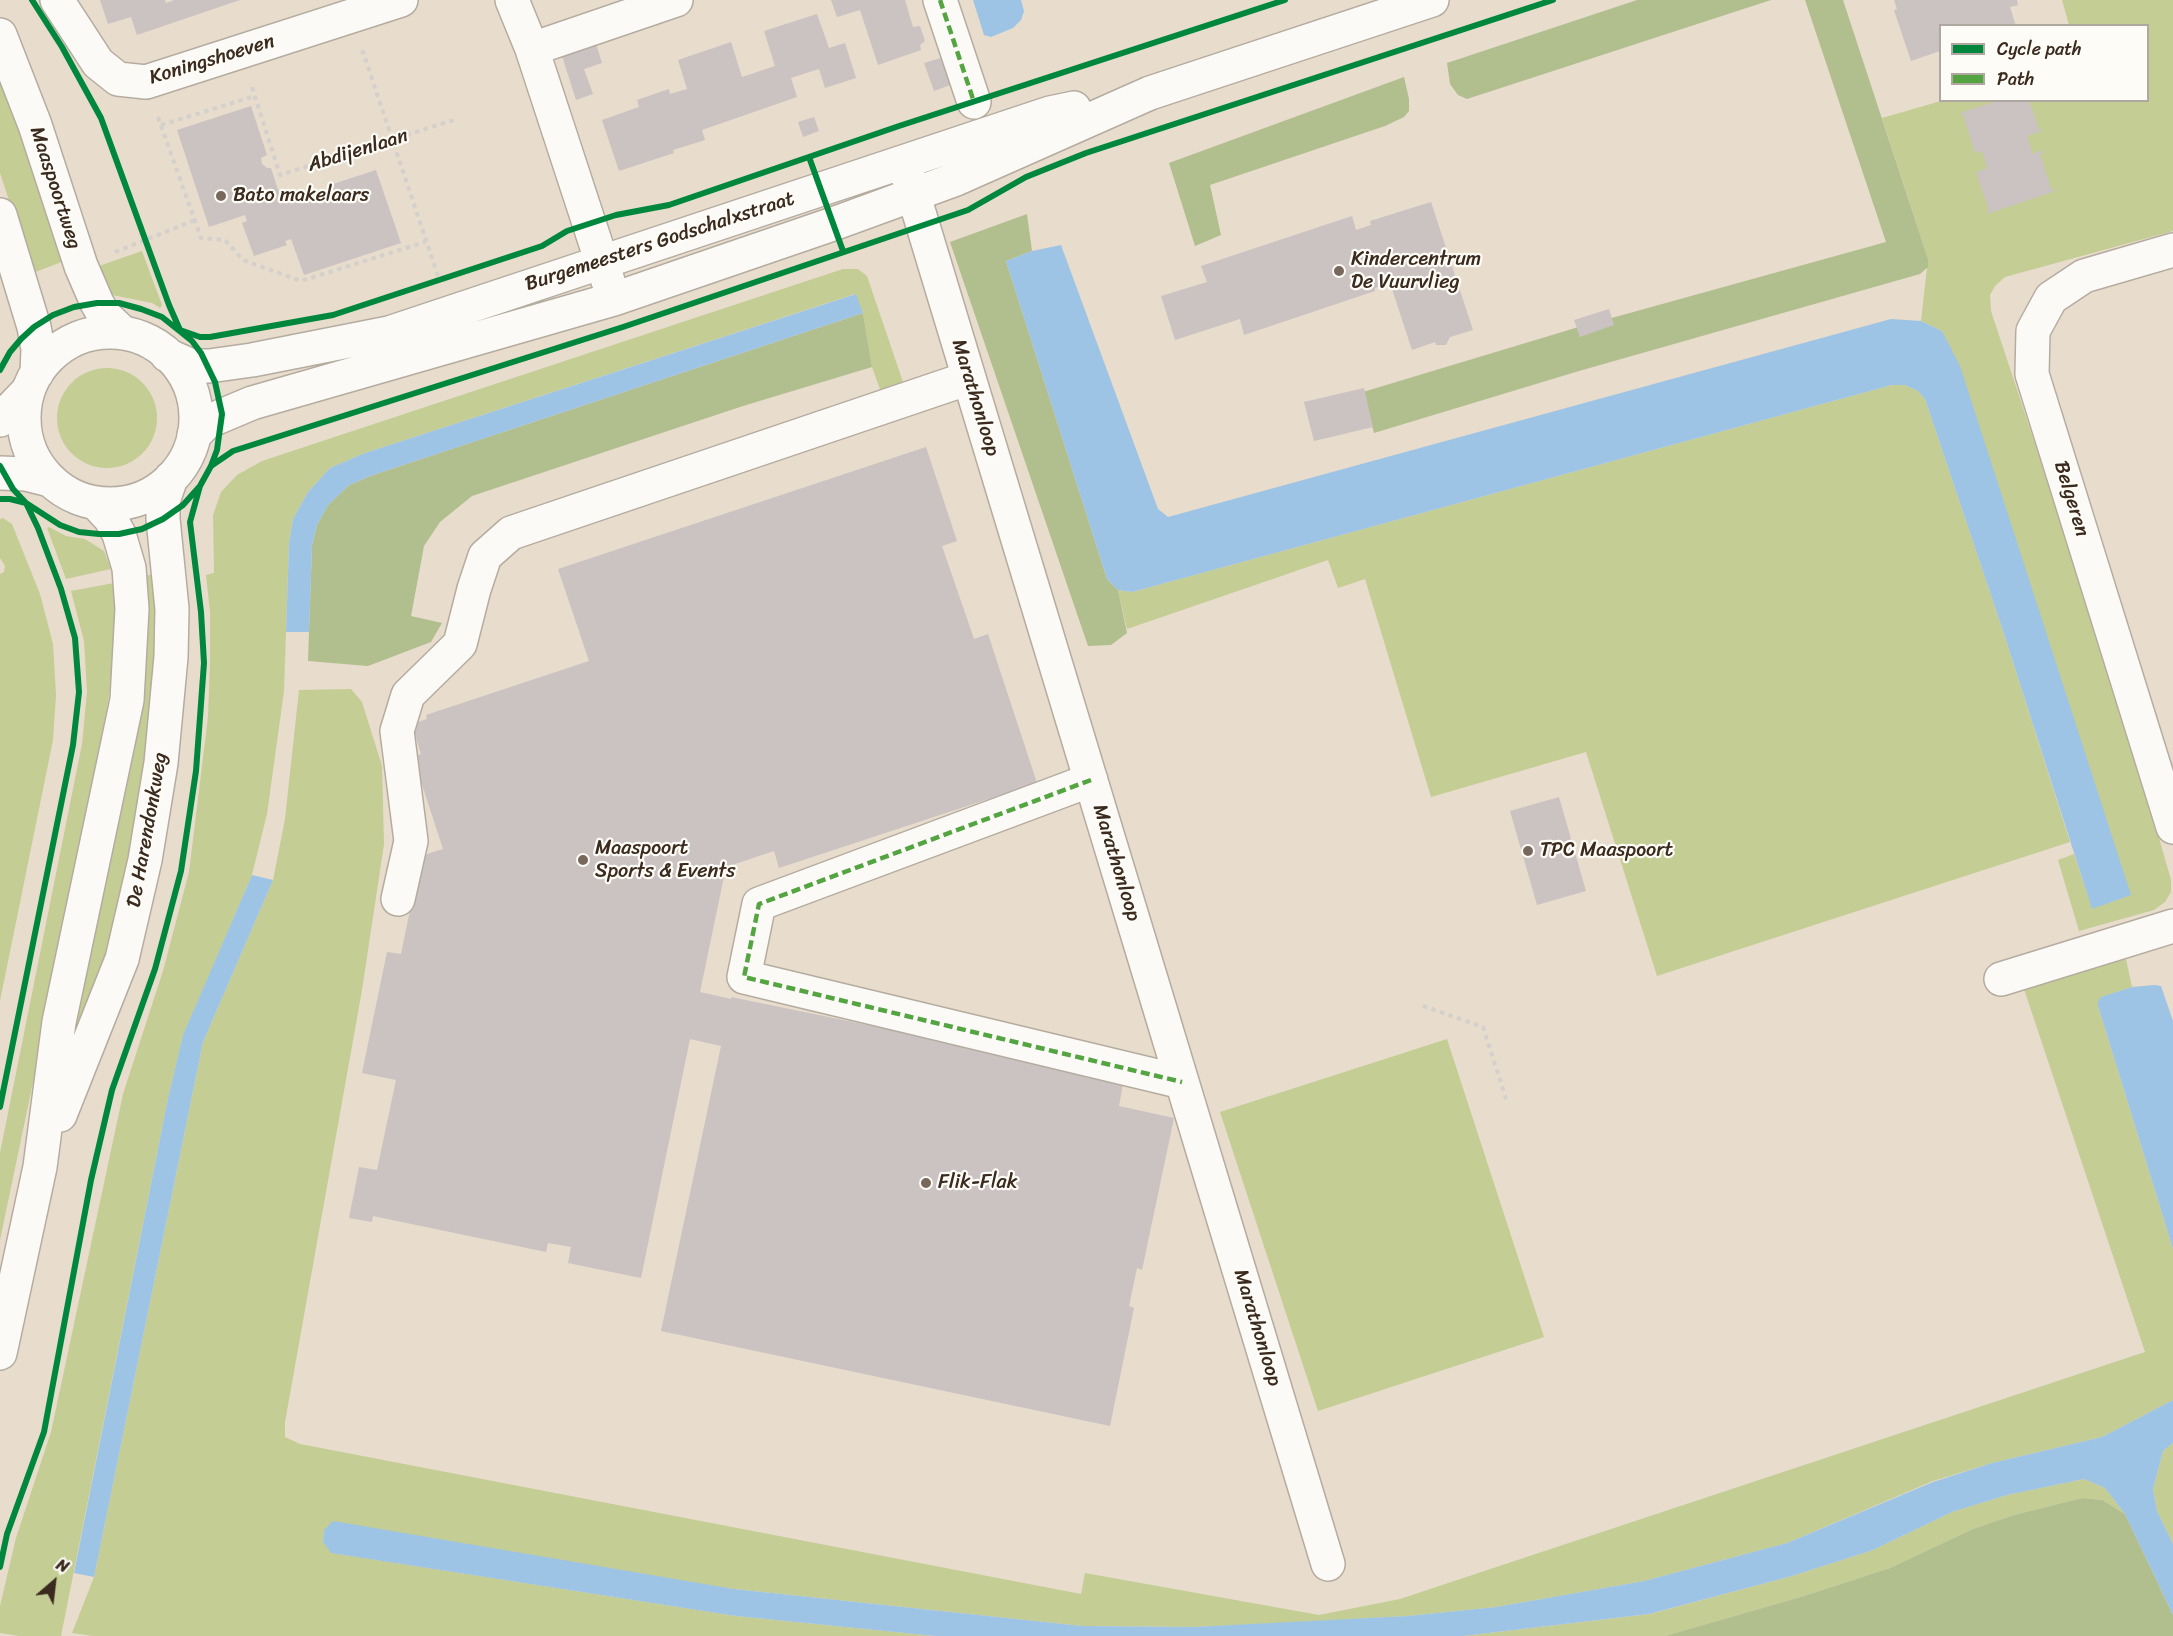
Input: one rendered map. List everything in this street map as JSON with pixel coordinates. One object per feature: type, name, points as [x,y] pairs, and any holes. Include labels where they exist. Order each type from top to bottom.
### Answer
[{"type":"street","name":"Koningshoeven","points":[[57,0],[98,63],[118,79],[146,82],[400,0]]},
{"type":"street","points":[[512,0],[532,49],[614,299]]},
{"type":"street","points":[[532,49],[676,0]]},
{"type":"street","points":[[940,0],[974,102]]},
{"type":"street","name":"Burgemeesters Godschalxstraat","points":[[194,435],[207,422],[252,403],[614,299],[833,224],[956,180],[1150,93],[1432,0]]},
{"type":"street","name":"Maaspoortweg","points":[[0,35],[34,125],[85,275],[104,315],[123,333]]},
{"type":"street","name":"Burgemeesters Godschalxstraat","points":[[167,355],[192,366],[209,366],[252,360],[389,333],[1050,113],[1150,93]]},
{"type":"street","name":"Marathonloop","points":[[904,163],[1328,1564]]},
{"type":"street","points":[[0,215],[34,327],[38,349],[32,382],[24,406],[25,433],[33,459],[50,480],[68,494],[96,503],[118,504],[135,501],[152,493],[171,478],[186,459],[194,435],[195,409],[192,392],[185,377],[167,355],[143,339],[123,333],[103,333],[76,339],[52,354],[32,382],[0,420]]},
{"type":"street","name":"Belgeren","points":[[2173,250],[2084,276],[2051,298],[2033,331],[2032,374],[2173,827]]},
{"type":"street","points":[[398,899],[411,842],[397,731],[408,694],[460,644],[485,556],[511,533],[969,378]]},
{"type":"street","points":[[0,473],[26,474],[50,480]]},
{"type":"street","name":"De Harendonkweg","points":[[40,1167],[122,959],[145,860],[162,752],[171,657],[172,609],[163,519],[163,501],[171,478]]},
{"type":"street","name":"De Harendonkweg","points":[[0,1353],[40,1167],[59,1022],[127,700],[132,609],[129,568],[119,534],[110,518],[96,503]]},
{"type":"street","points":[[1091,780],[759,904],[744,977],[1182,1082]]},
{"type":"street","points":[[2001,979],[2173,926]]},
{"type":"path","points":[[352,55],[363,52],[439,280]]},
{"type":"path","points":[[146,82],[201,238],[225,240],[243,260],[301,281],[425,242]]},
{"type":"path","points":[[161,125],[255,96]]},
{"type":"path","points":[[141,228],[149,250]]},
{"type":"path","points":[[429,284],[449,276]]},
{"type":"path","points":[[1423,1006],[1483,1027],[1507,1101]]},
{"type":"green space","points":[[1637,0],[1771,0],[1467,99],[1458,95],[1450,84],[1447,63]]},
{"type":"green space","points":[[1805,0],[1843,0],[1928,259],[1928,267],[1920,274],[1579,371],[1374,433],[1363,392],[1572,329],[1886,242]]},
{"type":"green space","points":[[2062,0],[2173,0],[2173,231],[2005,277],[1995,286],[1990,295],[1991,311],[2120,701],[2171,880],[2171,892],[2165,902],[2154,910],[2079,931],[2058,860],[2074,854],[2092,908],[2130,895],[1942,331],[1921,321],[1928,259],[1882,118],[1939,102],[2149,102],[2149,24],[2069,24]]},
{"type":"green space","points":[[0,75],[22,127],[64,261],[33,273],[0,173]]},
{"type":"green space","points":[[1404,77],[1409,111],[1404,117],[1385,126],[1210,185],[1221,235],[1195,246],[1169,163]]},
{"type":"green space","points":[[1027,214],[1032,251],[1006,261],[1107,579],[1118,590],[1127,633],[1111,645],[1088,646],[950,242]]},
{"type":"green space","points":[[142,251],[162,305],[160,308],[152,303],[112,295],[108,291],[99,266]]},
{"type":"green space","points":[[843,269],[858,269],[867,276],[904,385],[881,392],[872,367],[863,313],[855,294],[365,453],[330,468],[308,492],[293,519],[289,543],[284,691],[267,814],[252,875],[183,1036],[168,1098],[61,1636],[19,1636],[0,1633],[0,1606],[16,1538],[51,1432],[123,1094],[163,971],[189,872],[208,717],[210,612],[206,575],[214,573],[213,515],[221,492],[237,475],[262,461]]},
{"type":"green space","points":[[863,313],[872,367],[743,406],[472,496],[440,522],[424,546],[411,616],[442,623],[431,642],[368,666],[308,661],[312,545],[317,525],[328,505],[349,485],[373,475]]},
{"type":"green space","points":[[107,368],[126,372],[143,382],[153,399],[157,418],[153,437],[143,454],[126,464],[107,468],[88,464],[71,454],[61,437],[57,418],[61,399],[71,382],[88,372]]},
{"type":"green space","points":[[1892,385],[1905,385],[1918,391],[1925,399],[2003,631],[2070,842],[1657,976],[1586,752],[1431,797],[1365,579],[1338,588],[1328,560],[1127,629],[1118,590],[1132,592]]},
{"type":"green space","points":[[3,518],[12,524],[40,594],[53,644],[56,695],[53,740],[0,1001],[0,574],[4,572],[5,566],[0,558],[0,519]]},
{"type":"green space","points":[[47,528],[66,536],[85,539],[104,551],[111,569],[66,579]]},
{"type":"green space","points":[[156,574],[156,655],[146,760],[131,853],[108,954],[79,1028],[76,1028],[73,1026],[143,576]]},
{"type":"green space","points":[[114,583],[115,644],[109,696],[86,829],[0,1240],[0,1153],[82,744],[87,692],[84,641],[71,591]]},
{"type":"green space","points":[[351,689],[362,702],[382,766],[384,844],[362,990],[285,1422],[285,1437],[300,1444],[1081,1594],[1085,1573],[1319,1615],[1400,1599],[2145,1352],[2024,989],[2126,959],[2132,987],[2102,997],[2098,1006],[2173,1249],[2173,1400],[2102,1437],[1992,1463],[1933,1481],[1787,1543],[1644,1581],[1496,1607],[1408,1616],[1309,1622],[1193,1627],[1082,1626],[734,1589],[324,1530],[323,1542],[332,1553],[736,1616],[935,1636],[93,1636],[72,1633],[94,1577],[203,1042],[273,880],[285,819],[299,690]]},
{"type":"green space","points":[[1447,1039],[1544,1337],[1318,1411],[1220,1112]]},
{"type":"green space","points":[[2173,1443],[2173,1544],[2157,1511],[2153,1489],[2163,1451]]},
{"type":"green space","points":[[2084,1479],[2105,1488],[2125,1514],[2102,1500],[2082,1498],[2014,1515],[1973,1529],[1890,1568],[1804,1596],[1665,1636],[1463,1636],[1650,1614],[1792,1576],[1873,1550],[1952,1512],[2007,1495]]},
{"type":"green space","points":[[2082,1498],[2102,1500],[2125,1514],[2173,1615],[2173,1636],[1665,1636],[1804,1596],[1890,1568],[1973,1529],[2014,1515]]},
{"type":"water","points":[[973,0],[1021,0],[1024,11],[1021,20],[1013,28],[991,37],[984,35]]},
{"type":"water","points":[[1061,245],[1158,509],[1168,517],[1891,319],[1921,321],[1942,331],[1960,366],[2131,895],[2092,909],[2003,631],[1925,399],[1918,391],[1905,385],[1892,385],[1132,592],[1118,590],[1107,579],[1006,261],[1032,251]]},
{"type":"water","points":[[856,294],[863,313],[373,475],[349,485],[328,505],[317,525],[312,545],[309,632],[286,632],[289,543],[293,519],[308,492],[330,468],[365,453]]},
{"type":"water","points":[[252,875],[273,880],[203,1042],[94,1577],[74,1573],[168,1098],[183,1035]]},
{"type":"water","points":[[2161,986],[2173,1021],[2173,1249],[2098,1006],[2101,997],[2132,987]]},
{"type":"water","points":[[2173,1400],[2173,1443],[2163,1451],[2153,1489],[2157,1511],[2173,1544],[2173,1615],[2125,1514],[2105,1488],[2084,1479],[2007,1495],[1952,1512],[1873,1550],[1792,1576],[1649,1614],[1463,1636],[935,1636],[736,1616],[331,1553],[323,1542],[324,1530],[333,1521],[734,1589],[1082,1626],[1193,1627],[1408,1616],[1496,1607],[1644,1581],[1787,1543],[1933,1482],[1992,1463],[2102,1437]]},
{"type":"building","points":[[100,0],[165,0],[166,3],[174,0],[240,0],[137,35],[131,17],[108,24]]},
{"type":"building","points":[[831,0],[905,0],[913,27],[920,26],[925,41],[920,45],[921,50],[878,65],[860,10],[837,17]]},
{"type":"building","points":[[1894,0],[2017,0],[2018,5],[2010,7],[2015,24],[1939,24],[1939,51],[1911,61],[1894,10],[1897,9]]},
{"type":"building","points":[[817,14],[829,48],[845,43],[856,78],[825,88],[819,69],[791,78],[797,97],[702,130],[705,140],[619,171],[602,120],[639,107],[637,100],[669,89],[670,94],[687,89],[678,60],[731,42],[742,77],[775,66],[764,31]]},
{"type":"building","points":[[596,44],[602,63],[584,69],[593,94],[576,100],[562,56]]},
{"type":"building","points":[[944,57],[953,84],[934,91],[924,63]]},
{"type":"building","points":[[1994,102],[2030,102],[2039,130],[2042,131],[2027,136],[2033,154],[2042,150],[2043,153],[2040,154],[2051,189],[2055,191],[1987,214],[1986,212],[1989,211],[1976,172],[1987,168],[1982,151],[1975,153],[1963,115],[1960,113]]},
{"type":"building","points":[[251,106],[267,155],[261,158],[262,164],[271,168],[278,190],[292,194],[293,197],[315,190],[316,193],[322,195],[329,192],[327,186],[376,170],[401,243],[304,275],[291,239],[285,241],[287,245],[254,256],[242,223],[247,221],[245,215],[209,227],[177,130]]},
{"type":"building","points":[[814,117],[819,131],[803,137],[798,122]]},
{"type":"building","name":"Kindercentrum De Vuurvlieg","points":[[1431,202],[1473,330],[1450,337],[1446,345],[1436,345],[1435,342],[1412,350],[1390,283],[1375,288],[1375,291],[1244,335],[1240,319],[1175,340],[1161,296],[1207,282],[1201,266],[1352,216],[1356,230],[1371,225],[1370,221]]},
{"type":"building","points":[[1609,309],[1614,325],[1580,337],[1574,320]]},
{"type":"building","points":[[1364,388],[1373,427],[1314,441],[1304,402]]},
{"type":"building","name":"Maaspoort Sports & Events","points":[[926,447],[957,541],[942,546],[974,639],[988,634],[1037,783],[779,868],[774,851],[726,867],[700,992],[887,1029],[888,1022],[918,1028],[917,1035],[1124,1078],[1119,1106],[1174,1118],[1142,1270],[1137,1268],[1129,1306],[1134,1308],[1110,1426],[661,1331],[721,1046],[690,1039],[641,1278],[568,1263],[571,1247],[548,1243],[546,1252],[373,1216],[372,1222],[349,1218],[359,1167],[377,1170],[396,1080],[362,1073],[387,952],[401,954],[421,856],[443,849],[413,757],[421,754],[412,724],[427,719],[426,715],[589,661],[558,569]]},
{"type":"building","points":[[1559,797],[1586,891],[1537,905],[1510,811]]},
{"type":"marked path","points":[[940,0],[974,102]]},
{"type":"marked path","points":[[1091,780],[759,904],[744,977],[1182,1082]]},
{"type":"cycle path","points":[[32,0],[62,47],[101,118],[180,330],[200,337],[333,315],[542,246],[567,231],[616,215],[669,205],[899,126],[1285,0]]},
{"type":"cycle path","points":[[211,466],[233,451],[623,327],[968,210],[1026,177],[1086,153],[1553,0]]},
{"type":"cycle path","points":[[809,157],[843,251]]},
{"type":"cycle path","points":[[0,370],[10,352],[21,339],[53,315],[74,307],[97,303],[119,303],[162,317],[192,341],[201,353],[215,382],[222,414],[217,450],[200,486],[183,505],[163,519],[142,529],[119,534],[99,534],[79,532],[60,525],[26,503],[13,489],[0,466]]},
{"type":"cycle path","points":[[0,1567],[7,1534],[44,1432],[91,1180],[112,1090],[155,969],[181,871],[196,771],[204,663],[201,612],[190,522],[200,486]]},
{"type":"cycle path","points":[[0,499],[26,503],[38,528],[61,589],[75,638],[79,692],[73,745],[0,1107]]},
{"type":"place","name":"Bato makelaars","points":[[221,196]]},
{"type":"place","name":"Kindercentrum De Vuurvlieg","points":[[1339,271]]},
{"type":"place","name":"TPC Maaspoort","points":[[1528,851]]},
{"type":"place","name":"Maaspoort Sports & Events","points":[[583,860]]},
{"type":"place","name":"Flik-Flak","points":[[926,1183]]}]
